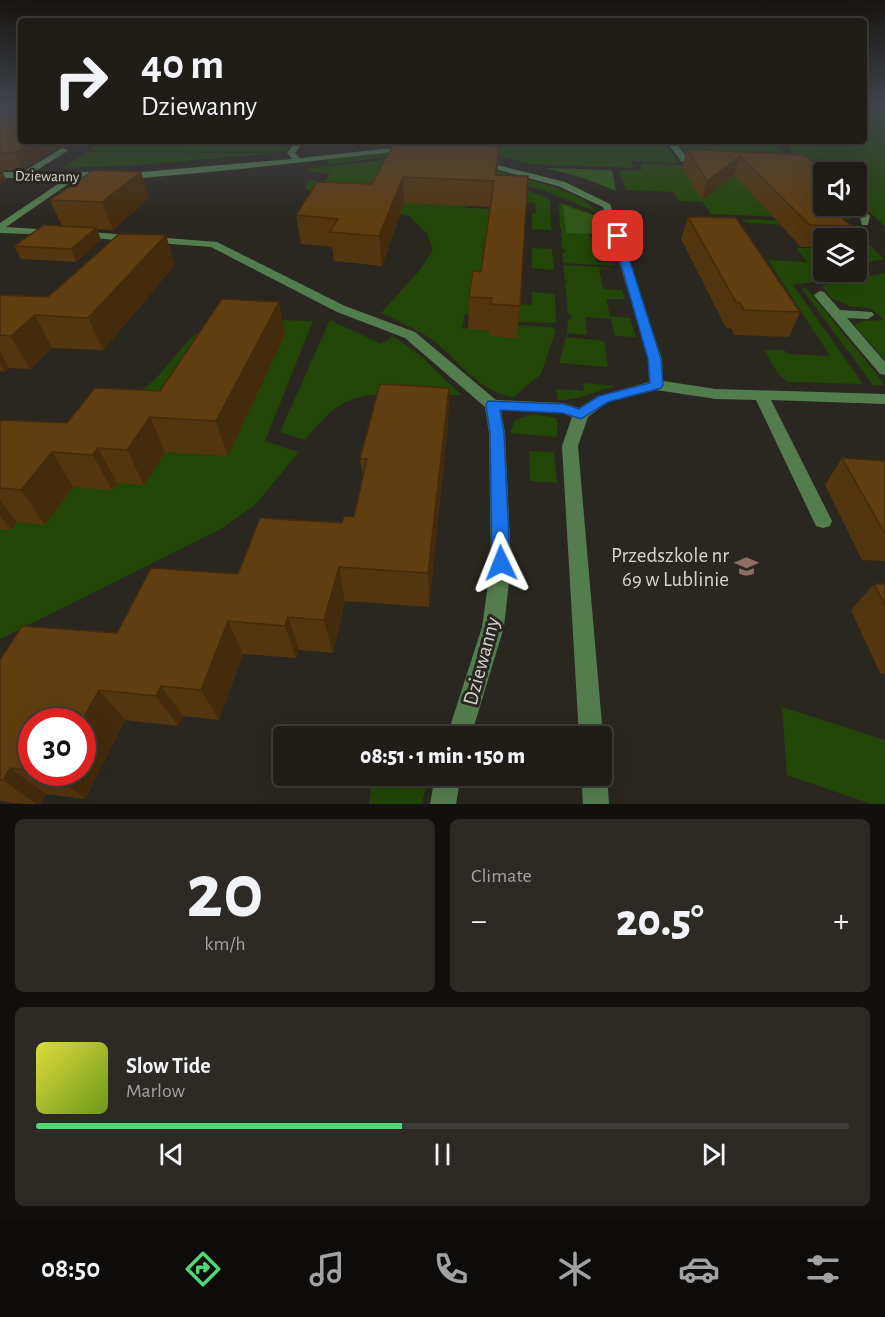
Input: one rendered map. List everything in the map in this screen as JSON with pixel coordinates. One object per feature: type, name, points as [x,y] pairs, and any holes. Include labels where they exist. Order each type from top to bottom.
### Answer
[{"type":"street","points":[[297,145],[291,153],[297,160]]},
{"type":"street","points":[[673,145],[684,159],[707,164]]},
{"type":"street","name":"Dziewanny","points":[[0,175],[73,177],[142,175],[390,149],[424,149]]},
{"type":"street","points":[[23,176],[65,150]]},
{"type":"street","points":[[475,161],[582,191],[607,206],[655,359],[656,385]]},
{"type":"street","points":[[0,229],[73,177]]},
{"type":"street","points":[[865,223],[866,216]]},
{"type":"street","points":[[0,229],[213,244],[340,309],[410,335],[492,405],[563,408],[581,414]]},
{"type":"street","points":[[820,295],[885,371]]},
{"type":"street","points":[[837,314],[868,315]]},
{"type":"street","points":[[590,726],[570,446],[581,414],[603,399],[656,385],[716,394],[885,399]]},
{"type":"street","points":[[761,395],[823,521]]},
{"type":"street","name":"Dziewanny","points":[[462,726],[493,627],[501,563],[497,433],[492,405]]},
{"type":"street","points":[[443,804],[446,786]]},
{"type":"street","points":[[595,786],[596,804]]},
{"type":"green space","points":[[99,145],[291,145],[284,152],[88,151]]},
{"type":"green space","points":[[457,145],[666,145],[679,163],[631,161],[634,168],[530,164]]},
{"type":"green space","points":[[679,145],[778,145],[777,147],[789,158],[692,159]]},
{"type":"green space","points":[[790,145],[885,145],[885,226],[867,210],[867,162],[824,162],[821,159],[798,159],[789,149]]},
{"type":"green space","points":[[394,151],[431,153],[552,186],[581,198],[599,213],[545,191],[434,157],[395,156],[329,164],[326,159]]},
{"type":"green space","points":[[86,152],[279,153],[135,165],[63,168]]},
{"type":"green space","points":[[398,158],[467,208],[492,209],[487,246],[470,314],[465,314],[462,328],[490,330],[518,325],[552,327],[556,330],[541,374],[514,397],[490,389],[469,374],[431,339],[381,313],[419,271],[433,250],[427,233],[412,217],[305,189],[309,180],[325,181],[330,173],[309,172],[307,169]]},
{"type":"green space","points":[[641,164],[793,168],[813,193],[813,216],[855,216],[848,220],[711,214],[702,202],[679,201],[674,192],[626,190],[619,170],[642,170]]},
{"type":"green space","points":[[546,168],[612,170],[616,191],[584,178]]},
{"type":"green space","points":[[527,190],[550,199],[551,230],[532,229],[532,213],[536,213],[535,203],[502,201]]},
{"type":"green space","points":[[563,203],[601,218],[606,234],[590,234],[590,237],[607,238],[609,247],[593,247],[597,262],[614,263],[615,266],[563,263],[562,253],[565,253],[565,250],[562,249],[561,231],[563,231],[560,228],[559,204]]},
{"type":"green space","points":[[563,205],[601,218],[606,234],[566,233]]},
{"type":"green space","points":[[741,219],[847,223],[852,228],[832,228],[748,223]]},
{"type":"green space","points":[[867,242],[884,259],[867,262]]},
{"type":"green space","points":[[532,248],[552,249],[554,270],[532,268]]},
{"type":"green space","points":[[796,248],[813,248],[813,282],[793,285],[863,384],[788,382],[778,374],[764,350],[784,350],[788,354],[830,356],[768,260],[807,262]]},
{"type":"green space","points":[[563,265],[616,268],[599,269],[603,289],[622,290],[625,299],[606,299],[610,316],[630,318],[636,337],[615,336],[611,319],[585,317],[587,335],[567,333],[568,319],[571,319],[571,315],[568,314],[565,283],[568,283],[565,279]]},
{"type":"green space","points":[[885,273],[885,360],[854,325],[862,321],[884,320],[872,309],[850,306],[831,298],[822,286],[841,282],[867,282],[867,277]]},
{"type":"green space","points":[[806,288],[884,385],[873,385],[802,289]]},
{"type":"green space","points":[[532,292],[555,294],[556,323],[518,322],[519,304],[532,305]]},
{"type":"green space","points":[[231,319],[313,321],[265,441],[299,452],[255,505],[219,530],[0,639],[0,449],[89,416],[140,391],[152,382],[180,350],[201,331]]},
{"type":"green space","points":[[330,320],[381,344],[393,336],[421,356],[461,395],[372,395],[346,402],[334,410],[305,440],[280,432]]},
{"type":"green space","points":[[566,337],[604,341],[608,367],[559,363]]},
{"type":"green space","points":[[583,383],[617,386],[580,397],[558,400],[556,389],[584,391]]},
{"type":"green space","points":[[533,414],[557,418],[557,437],[510,433],[515,420]]},
{"type":"green space","points":[[529,451],[554,452],[557,483],[530,481]]},
{"type":"green space","points":[[782,707],[885,740],[885,804],[871,804],[787,775]]},
{"type":"green space","points":[[374,786],[426,786],[422,804],[369,804],[371,788]]},
{"type":"building","points":[[0,145],[29,145],[15,153],[0,153]]},
{"type":"building","points":[[393,145],[488,145],[499,147],[495,175],[528,176],[520,306],[491,304],[492,298],[469,297],[473,271],[481,272],[494,181],[403,177],[379,236],[330,232],[338,219],[296,215],[317,182],[372,184]]},
{"type":"building","points":[[486,145],[500,145],[499,148]]},
{"type":"building","points":[[687,149],[804,155],[813,162],[813,216],[840,216],[851,226],[810,225],[740,156],[707,181]]},
{"type":"building","points":[[94,170],[141,172],[102,202],[50,200]]},
{"type":"building","points":[[688,217],[736,218],[800,312],[744,310],[740,303],[736,302]]},
{"type":"building","points":[[44,225],[96,228],[71,249],[14,246]]},
{"type":"building","points":[[119,234],[166,235],[88,318],[35,315],[11,336],[0,335],[0,295],[48,297]]},
{"type":"building","points":[[222,299],[279,302],[216,421],[150,417],[127,450],[98,448],[93,455],[52,452],[21,490],[0,488],[0,420],[67,423],[95,388],[160,391]]},
{"type":"building","points":[[380,384],[449,388],[428,573],[339,567],[324,620],[288,617],[285,626],[228,621],[201,690],[161,686],[156,696],[99,690],[89,708],[18,708],[18,769],[10,768],[3,780],[0,780],[0,660],[22,626],[117,633],[151,568],[238,574],[260,518],[342,523],[344,516],[354,517],[367,459],[360,459]]},
{"type":"building","points":[[842,458],[885,461],[885,533],[884,532]]},
{"type":"building","points":[[874,584],[885,584],[885,605]]},
{"type":"place","name":"Przedszkole nr 69 w Lublinie","points":[[747,567]]},
{"type":"route","points":[[501,563],[497,433],[492,405],[563,408],[581,414],[603,399],[656,385],[655,359],[618,236]]}]
